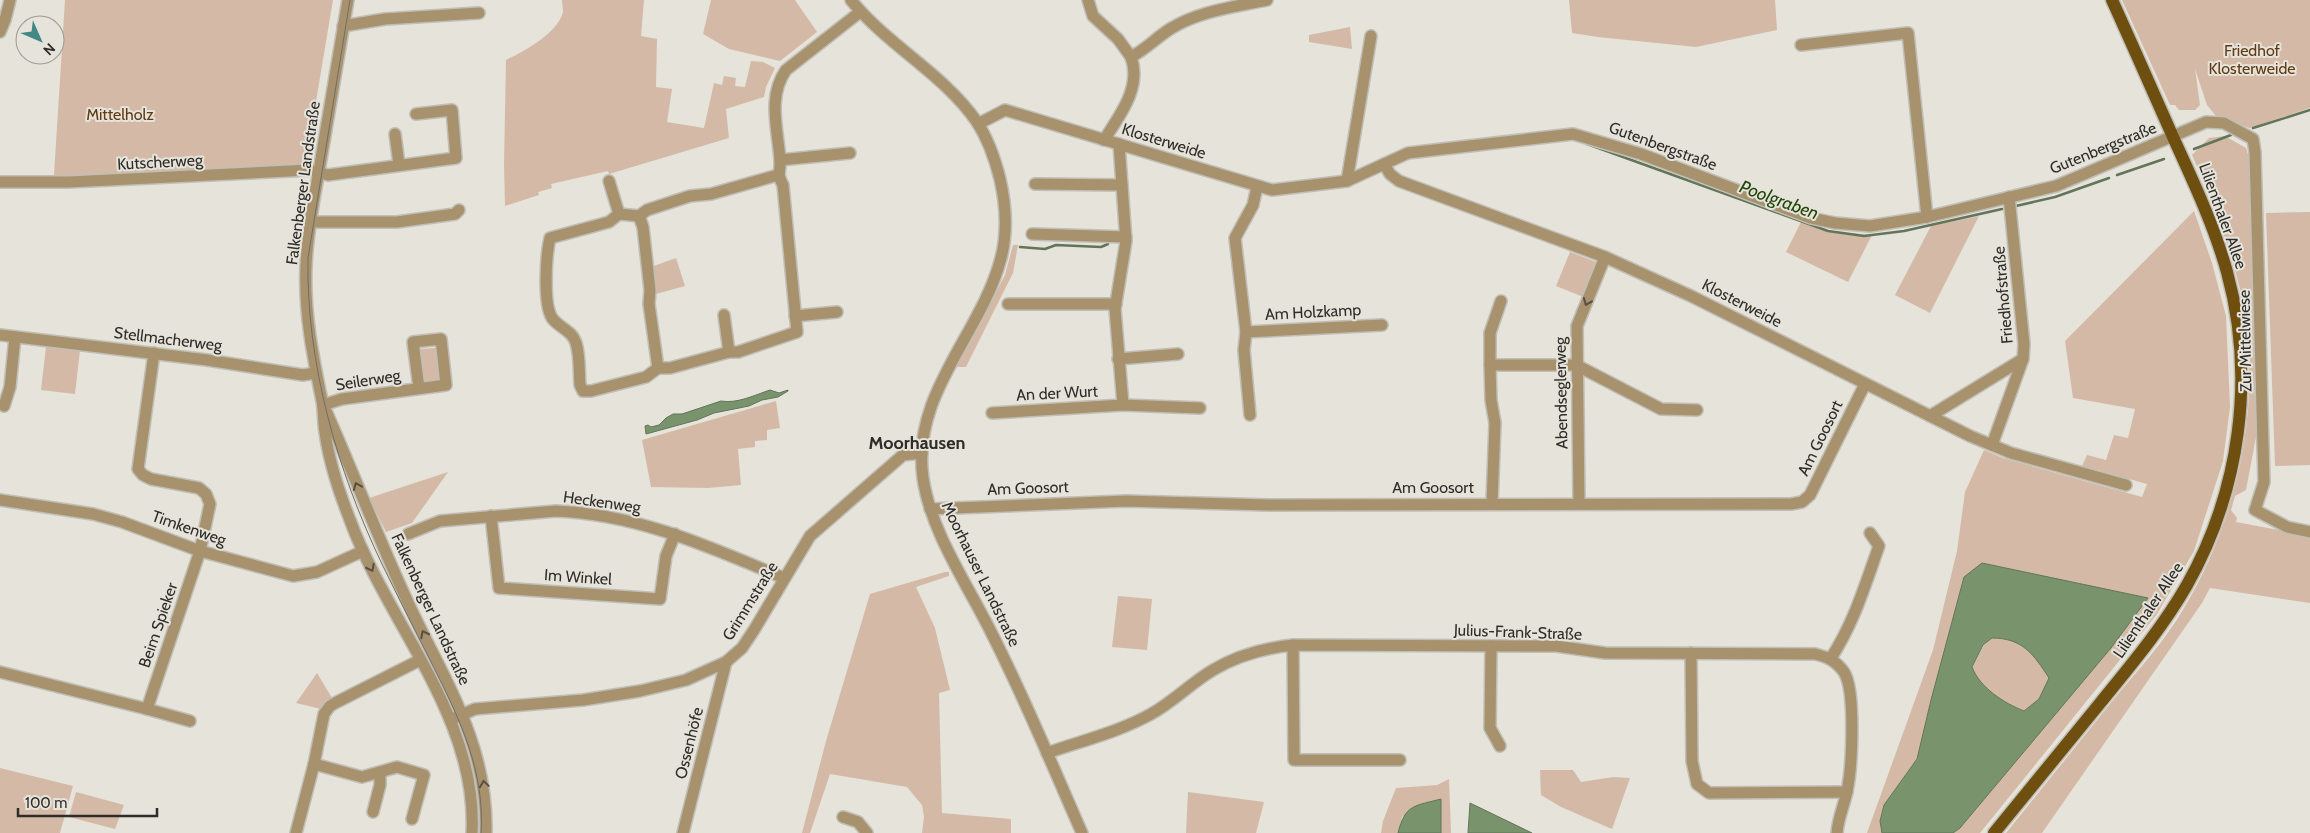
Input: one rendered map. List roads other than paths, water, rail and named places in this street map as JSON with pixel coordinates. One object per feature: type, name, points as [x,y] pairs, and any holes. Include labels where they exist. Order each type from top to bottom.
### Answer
[{"type":"main road","name":"Lilienthaler Allee","points":[[1994,833],[2132,664],[2176,604],[2209,541],[2226,490],[2236,446],[2240,412],[2241,372],[2237,322],[2228,277],[2215,233],[2112,0]]},
{"type":"street","points":[[0,32],[10,0]]},
{"type":"street","name":"Falkenberger Landstraße","points":[[348,0],[311,222],[306,270],[306,298],[316,373],[323,405],[324,432],[346,509],[363,551],[450,720],[463,753],[472,798],[472,833]]},
{"type":"street","name":"Moorhauser Landstraße","points":[[851,0],[860,12],[891,41],[957,98],[978,124],[995,158],[1005,199],[1005,231],[1001,258],[980,308],[932,400],[922,453],[923,478],[930,509],[960,574],[1008,667],[1082,833]]},
{"type":"street","points":[[1088,0],[1093,16],[1118,39],[1132,57],[1136,70],[1126,105],[1104,140]]},
{"type":"street","points":[[1132,57],[1170,29],[1209,12],[1267,0]]},
{"type":"street","points":[[778,175],[711,194],[690,196],[647,210],[639,216],[619,214],[609,222],[550,238],[547,250],[548,309],[553,320],[570,333],[576,343],[580,385],[583,391],[643,378],[658,368],[670,368],[729,352],[738,352],[767,344],[797,332],[783,185],[778,175],[780,160],[774,111],[781,76],[808,51],[860,12]]},
{"type":"street","points":[[343,26],[385,19],[479,13]]},
{"type":"street","points":[[1800,45],[1908,33],[1927,217]]},
{"type":"street","points":[[1347,181],[1371,36]]},
{"type":"street","name":"Falkenberger Landstraße","points":[[320,173],[328,175],[399,164],[456,158],[452,110],[416,114]]},
{"type":"street","name":"Klosterweide","points":[[978,124],[1005,110],[1272,190],[1347,181],[1384,164],[1390,174],[1399,180],[1605,257],[1692,296],[1865,384],[1992,445],[2011,453],[2126,485]]},
{"type":"street","name":"Zur Mittelwiese","points":[[2173,137],[2211,121],[2224,123],[2253,139],[2258,210],[2264,482],[2255,510],[2288,527],[2310,532]]},
{"type":"street","points":[[395,134],[399,164]]},
{"type":"street","name":"Gutenbergstraße","points":[[1384,164],[1408,153],[1573,134],[1641,154],[1810,218],[1835,223],[1870,226],[1927,217],[2056,186],[2173,137]]},
{"type":"street","name":"An der Wurt","points":[[1119,144],[1126,237],[1116,304],[1118,359],[1123,405]]},
{"type":"street","points":[[780,160],[850,153]]},
{"type":"street","name":"Kutscherweg","points":[[0,182],[94,181],[309,170],[320,173]]},
{"type":"street","points":[[609,181],[619,214]]},
{"type":"street","points":[[1035,184],[1122,185]]},
{"type":"street","name":"Am Holzkamp","points":[[1250,415],[1244,350],[1246,332],[1235,238],[1252,205],[1257,187]]},
{"type":"street","name":"Friedhofstraße","points":[[1992,445],[2023,359],[2024,332],[2009,197]]},
{"type":"street","points":[[311,222],[397,222],[455,214],[459,210]]},
{"type":"street","points":[[639,216],[643,227],[650,290],[649,304],[658,368]]},
{"type":"street","points":[[1032,234],[1126,237]]},
{"type":"street","name":"Abendseglerweg","points":[[1579,503],[1577,326],[1605,257]]},
{"type":"street","points":[[1492,503],[1495,423],[1491,400],[1490,333],[1501,301]]},
{"type":"street","points":[[1008,304],[1116,304]]},
{"type":"street","points":[[795,316],[837,312]]},
{"type":"street","points":[[724,315],[729,352]]},
{"type":"street","name":"Am Holzkamp","points":[[1246,332],[1382,324]]},
{"type":"street","name":"Stellmacherweg","points":[[0,335],[154,353],[303,375],[316,373]]},
{"type":"street","points":[[4,406],[10,387],[15,337]]},
{"type":"street","name":"Seilerweg","points":[[323,405],[342,399],[446,385],[441,339],[413,342],[419,388]]},
{"type":"street","name":"Beim Spieker","points":[[147,709],[200,551],[210,504],[206,494],[199,488],[151,479],[143,475],[138,469],[154,353]]},
{"type":"street","points":[[1118,359],[1178,354]]},
{"type":"street","points":[[1930,416],[2023,359]]},
{"type":"street","points":[[1490,365],[1576,365],[1617,384],[1661,409],[1698,410]]},
{"type":"street","name":"Am Goosort","points":[[930,509],[1126,501],[1268,505],[1492,503],[1791,504],[1802,502],[1810,495],[1865,384]]},
{"type":"street","name":"Falkenberger Landstraße","points":[[323,405],[402,590],[462,714],[478,755],[483,779],[486,833]]},
{"type":"street","name":"An der Wurt","points":[[992,413],[1123,405],[1200,408]]},
{"type":"street","name":"Grimmstraße","points":[[450,720],[475,709],[583,700],[640,691],[686,680],[726,662],[742,648],[750,636],[810,536],[903,455],[922,453]]},
{"type":"street","name":"Timkenweg","points":[[0,500],[93,514],[122,522],[200,551],[293,576],[316,572],[363,551]]},
{"type":"street","name":"Heckenweg","points":[[408,534],[440,521],[491,516],[573,512],[649,526],[674,534],[784,578]]},
{"type":"street","name":"Im Winkel","points":[[491,516],[499,588],[660,600],[666,556],[674,534]]},
{"type":"street","points":[[1837,833],[1847,792],[1851,757],[1848,684],[1844,672],[1831,658],[1856,614],[1879,546],[1870,533]]},
{"type":"street","points":[[1293,645],[1294,760],[1400,760]]},
{"type":"street","name":"Julius-Frank-Straße","points":[[1046,753],[1127,725],[1151,714],[1213,670],[1246,654],[1274,647],[1293,645],[1556,646],[1605,652],[1807,654],[1831,658]]},
{"type":"street","points":[[1492,646],[1490,728],[1500,746]]},
{"type":"street","points":[[1691,653],[1692,761],[1697,784],[1709,792],[1847,792]]},
{"type":"street","points":[[296,833],[314,764],[324,714],[330,706],[420,660]]},
{"type":"street","name":"Ossenhöfe","points":[[683,833],[726,662]]},
{"type":"street","points":[[0,672],[190,721]]},
{"type":"street","points":[[314,764],[362,777],[397,767],[424,775],[412,819]]},
{"type":"street","points":[[373,812],[380,785],[380,773]]},
{"type":"street","points":[[843,817],[858,822],[867,833]]},
{"type":"waterway","name":"Poolgraben","points":[[2253,128],[2310,110]]},
{"type":"waterway","name":"Poolgraben","points":[[2194,149],[2231,135]]},
{"type":"waterway","name":"Poolgraben","points":[[1587,144],[1828,231],[1864,236],[1904,231],[2002,209]]},
{"type":"waterway","name":"Poolgraben","points":[[2117,175],[2164,159]]},
{"type":"waterway","name":"Poolgraben","points":[[2016,206],[2055,197],[2109,178]]},
{"type":"waterway","points":[[1020,247],[1045,249],[1056,245],[1101,247],[1108,244]]},
{"type":"tram line","points":[[350,0],[308,258],[312,337],[327,415],[351,491],[382,564],[444,688],[469,748],[479,789],[481,833]]},
{"type":"district","name":"Moorhausen","points":[[917,443]]},
{"type":"park label","name":"Friedhof Klosterweide","points":[[2252,59]]},
{"type":"park label","name":"Mittelholz","points":[[120,114]]}]
